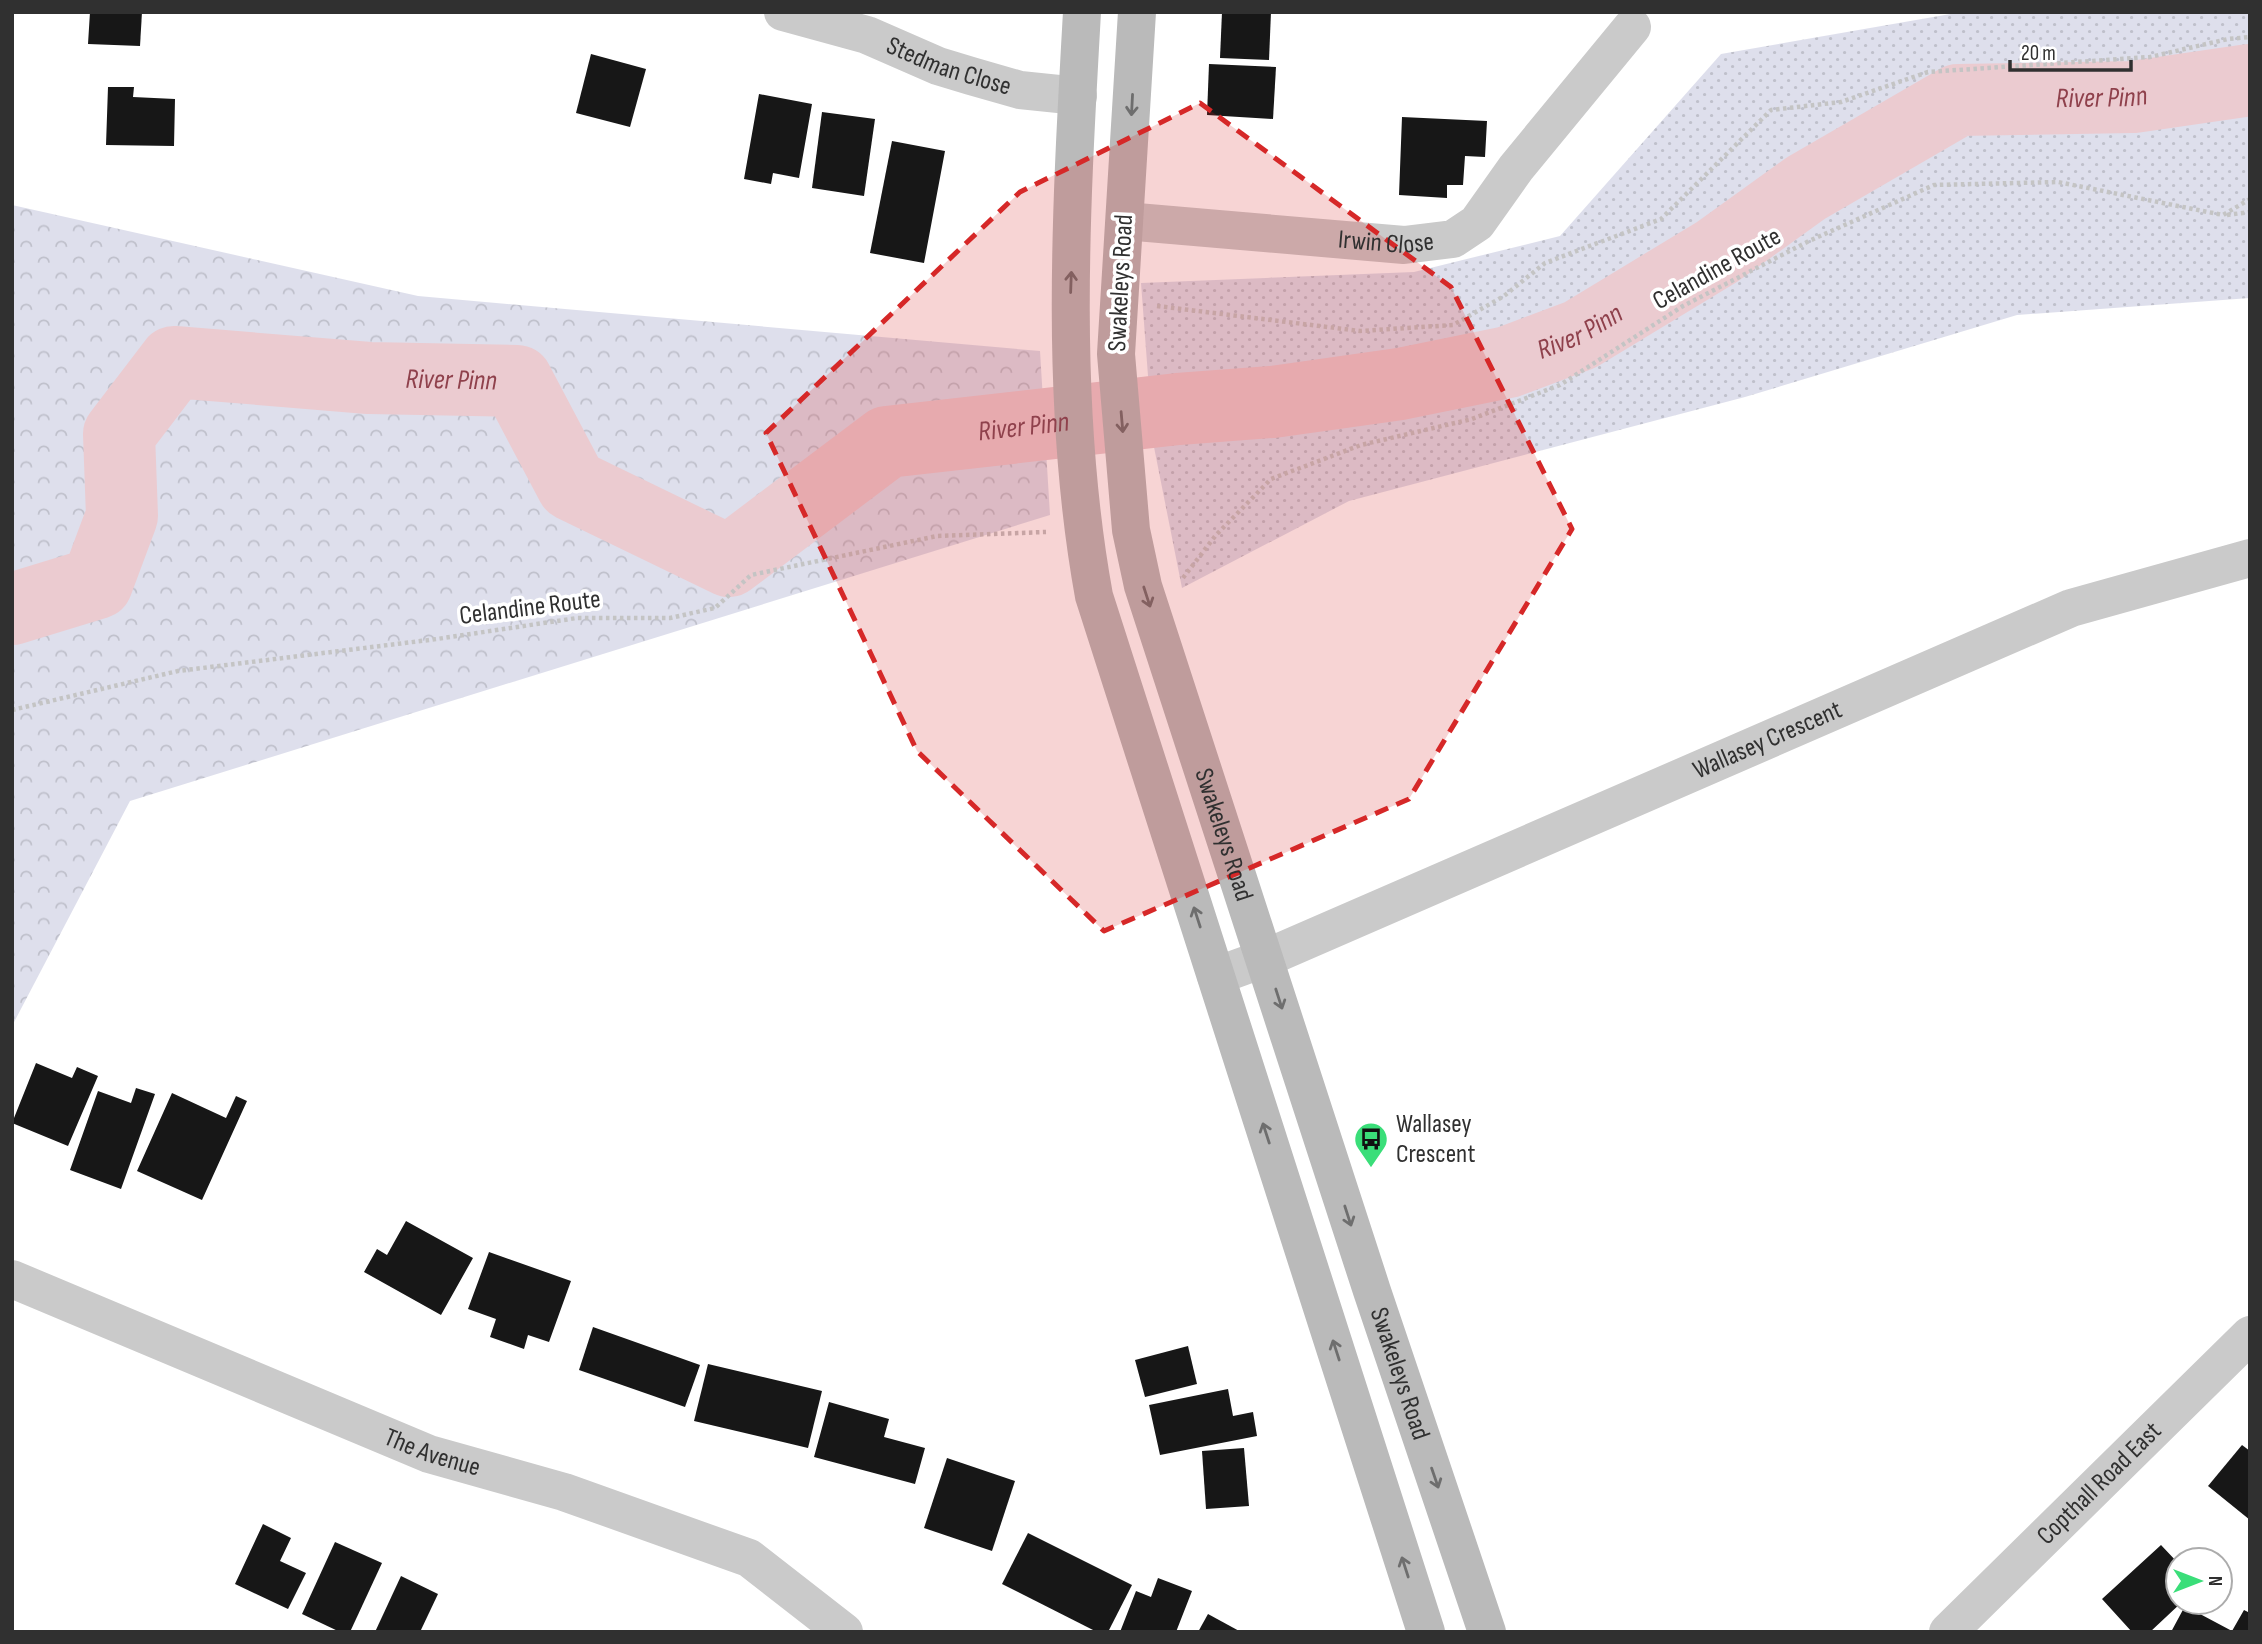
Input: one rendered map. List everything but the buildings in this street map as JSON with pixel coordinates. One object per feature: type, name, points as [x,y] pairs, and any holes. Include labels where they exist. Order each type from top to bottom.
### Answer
[{"type":"main road","name":"Swakeleys Road","points":[[1082,12],[1069,350],[1082,531],[1094,596],[1426,1632]]},
{"type":"main road","name":"Swakeleys Road","points":[[1137,12],[1125,221],[1117,302],[1116,354],[1131,530],[1143,586],[1372,1291],[1487,1632]]},
{"type":"main road","points":[[1080,51],[1135,54]]},
{"type":"street","name":"Stedman Close","points":[[783,12],[856,31],[938,66],[1020,90],[1078,96]]},
{"type":"street","name":"Irwin Close","points":[[1125,221],[1404,245],[1453,239],[1477,223],[1516,168],[1632,27]]},
{"type":"street","name":"Wallasey Crescent","points":[[1216,976],[1266,958],[2071,608],[2250,558]]},
{"type":"street","name":"The Avenue","points":[[12,1279],[429,1454],[564,1492],[749,1558],[844,1632]]},
{"type":"street","name":"Copthall Road East","points":[[1948,1632],[2250,1335]]},
{"type":"path","points":[[1117,302],[1360,331],[1453,325],[1503,296],[1545,263],[1661,219],[1771,110],[1842,102],[1928,72],[2150,57],[2228,39],[2250,37]]},
{"type":"path","name":"Celandine Route","points":[[1143,586],[1181,580],[1216,535],[1271,480],[1361,445],[1472,419],[1560,385],[1683,306],[1809,240],[1934,186],[2058,182],[2223,215],[2250,212]]},
{"type":"path","points":[[2223,215],[2250,199]]},
{"type":"path","name":"Celandine Route","points":[[12,709],[178,671],[437,639],[577,618],[670,618],[715,608],[751,575],[937,536],[1082,531]]},
{"type":"highlighted area","points":[[1200,103],[1451,287],[1572,529],[1409,799],[1104,931],[917,751],[766,433],[1020,192]]},
{"type":"green space","points":[[1962,12],[2250,12],[2250,298],[2017,315],[1745,397],[1349,501],[1182,588],[1153,442],[1141,283],[1414,272],[1560,236],[1721,54]]},
{"type":"green space","points":[[12,205],[418,296],[1040,351],[1050,515],[130,801],[12,1026]]},
{"type":"waterway","name":"River Pinn","points":[[12,609],[97,583],[122,516],[119,434],[174,362],[369,378],[517,381],[572,485],[729,561],[887,442],[1178,409],[1272,402],[1400,384],[1508,362],[1580,335],[1717,252],[1806,188],[1958,100],[2133,97],[2250,80]]},
{"type":"place","name":"Wallasey Crescent","points":[[1371,1169]]}]
